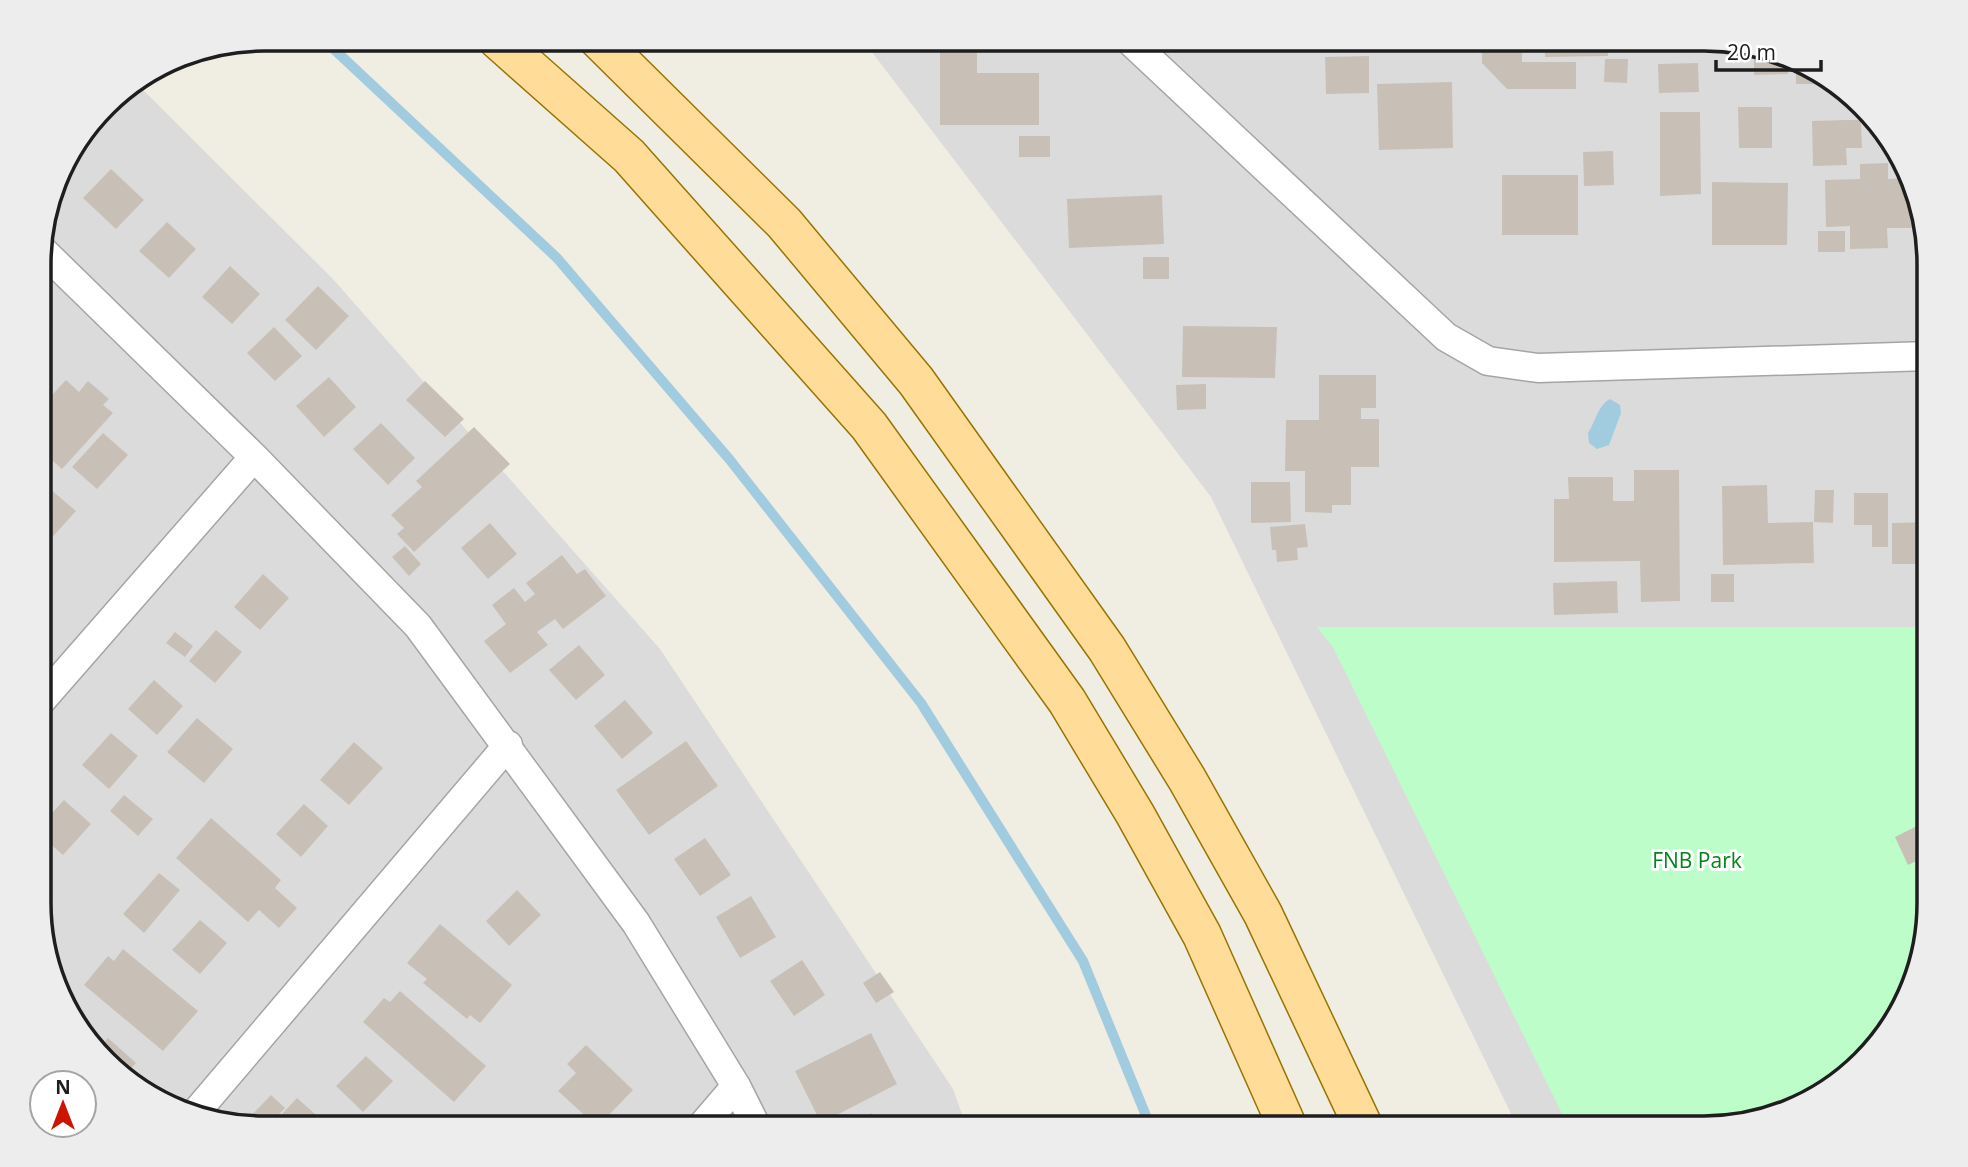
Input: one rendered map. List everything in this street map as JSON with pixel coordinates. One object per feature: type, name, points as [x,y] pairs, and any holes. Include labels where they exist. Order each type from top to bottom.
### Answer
[{"type":"main road","points":[[511,51],[629,156],[885,448],[1067,701],[1135,814],[1202,935],[1283,1116]]},
{"type":"main road","points":[[611,51],[784,223],[916,381],[1107,649],[1187,779],[1263,914],[1358,1116]]},
{"type":"street","points":[[1142,51],[1446,337],[1488,361],[1538,368],[1917,356]]},
{"type":"street","points":[[51,259],[254,457],[418,626],[508,745],[636,923],[736,1086],[751,1116]]},
{"type":"street","points":[[51,689],[254,457]]},
{"type":"street","points":[[201,1106],[508,745]]},
{"type":"street","points":[[710,1116],[736,1086]]},
{"type":"shaded area","points":[[871,51],[1704,51],[1759,58],[1786,67],[1811,79],[1834,95],[1855,113],[1889,157],[1906,195],[1917,250],[1917,917],[1906,972],[1889,1010],[1873,1033],[1855,1054],[1811,1088],[1773,1105],[1746,1112],[1718,1116],[1512,1116],[1211,497]]},
{"type":"shaded area","points":[[142,89],[332,278],[660,649],[953,1089],[963,1116],[264,1116],[209,1109],[157,1088],[113,1054],[95,1033],[73,997],[62,972],[55,945],[51,903],[51,264],[58,209],[67,182],[87,145],[123,104]]},
{"type":"green space","name":"FNB Park","points":[[1317,627],[1917,627],[1917,917],[1906,972],[1889,1010],[1855,1054],[1834,1072],[1811,1088],[1773,1105],[1718,1116],[1563,1116],[1333,647]]},
{"type":"water","points":[[1610,399],[1620,405],[1621,413],[1609,445],[1597,449],[1589,443],[1588,433],[1600,410]]},
{"type":"building","points":[[940,51],[977,51],[977,73],[1039,73],[1039,125],[940,125]]},
{"type":"building","points":[[1482,51],[1522,51],[1522,62],[1576,62],[1576,89],[1507,89],[1482,63]]},
{"type":"building","points":[[1545,51],[1608,51],[1608,56],[1545,57]]},
{"type":"building","points":[[1369,56],[1369,93],[1326,94],[1325,57]]},
{"type":"building","points":[[1754,57],[1788,68],[1788,74],[1754,75]]},
{"type":"building","points":[[1605,59],[1628,59],[1627,83],[1604,82]]},
{"type":"building","points":[[1698,63],[1699,92],[1659,93],[1658,64]]},
{"type":"building","points":[[1796,72],[1818,84],[1796,84]]},
{"type":"building","points":[[1452,82],[1453,148],[1379,150],[1377,84]]},
{"type":"building","points":[[1738,107],[1772,107],[1772,148],[1739,148]]},
{"type":"building","points":[[1660,112],[1700,112],[1701,194],[1660,196]]},
{"type":"building","points":[[1861,120],[1862,148],[1846,148],[1847,165],[1813,166],[1812,121]]},
{"type":"building","points":[[1019,136],[1050,136],[1050,157],[1019,157]]},
{"type":"building","points":[[1613,151],[1614,185],[1584,186],[1583,152]]},
{"type":"building","points":[[1888,163],[1888,179],[1899,178],[1906,195],[1914,228],[1887,228],[1888,248],[1850,249],[1850,226],[1826,227],[1825,180],[1860,179],[1860,164]]},
{"type":"building","points":[[111,169],[144,200],[116,229],[83,198]]},
{"type":"building","points":[[1502,175],[1578,175],[1578,235],[1502,235]]},
{"type":"building","points":[[1712,182],[1788,183],[1787,245],[1712,245]]},
{"type":"building","points":[[1162,195],[1164,244],[1069,248],[1067,199]]},
{"type":"building","points":[[167,222],[196,249],[169,278],[139,251]]},
{"type":"building","points":[[1818,231],[1845,231],[1845,252],[1818,252]]},
{"type":"building","points":[[1143,257],[1169,257],[1169,279],[1143,279]]},
{"type":"building","points":[[230,266],[260,294],[232,324],[202,297]]},
{"type":"building","points":[[318,286],[349,316],[316,350],[285,320]]},
{"type":"building","points":[[1183,326],[1277,327],[1275,378],[1182,377]]},
{"type":"building","points":[[274,327],[302,356],[275,381],[247,353]]},
{"type":"building","points":[[1319,375],[1376,375],[1376,408],[1361,408],[1361,419],[1379,419],[1379,467],[1351,467],[1351,505],[1332,505],[1332,513],[1305,512],[1305,471],[1285,471],[1286,420],[1319,420]]},
{"type":"building","points":[[329,377],[356,407],[324,437],[296,406]]},
{"type":"building","points":[[66,380],[79,392],[88,381],[109,399],[103,405],[113,413],[62,469],[51,460],[51,396]]},
{"type":"building","points":[[425,381],[464,419],[445,437],[406,400]]},
{"type":"building","points":[[1206,384],[1206,409],[1177,410],[1176,385]]},
{"type":"building","points":[[381,423],[415,458],[388,485],[353,449]]},
{"type":"building","points":[[474,427],[510,464],[414,552],[397,534],[404,528],[391,515],[422,487],[416,481]]},
{"type":"building","points":[[103,433],[128,455],[97,489],[72,467]]},
{"type":"building","points":[[1634,470],[1679,470],[1680,601],[1641,602],[1640,561],[1554,562],[1554,499],[1569,499],[1568,477],[1613,477],[1613,501],[1634,501]]},
{"type":"building","points":[[1251,482],[1290,482],[1291,522],[1251,523]]},
{"type":"building","points":[[1767,485],[1768,523],[1813,522],[1814,563],[1723,565],[1722,486]]},
{"type":"building","points":[[51,490],[76,511],[51,538]]},
{"type":"building","points":[[1815,490],[1834,490],[1833,523],[1814,522]]},
{"type":"building","points":[[1854,493],[1888,493],[1888,547],[1872,547],[1872,525],[1854,525]]},
{"type":"building","points":[[1917,522],[1917,564],[1892,564],[1892,523]]},
{"type":"building","points":[[490,523],[517,554],[488,579],[461,548]]},
{"type":"building","points":[[1305,524],[1308,547],[1297,548],[1298,560],[1277,562],[1276,550],[1272,550],[1270,527]]},
{"type":"building","points":[[405,546],[421,564],[409,576],[392,557]]},
{"type":"building","points":[[562,555],[577,574],[585,569],[606,596],[563,629],[555,619],[537,632],[548,645],[510,673],[484,641],[506,624],[492,605],[514,588],[525,602],[535,594],[526,583]]},
{"type":"building","points":[[263,574],[289,598],[260,630],[234,607]]},
{"type":"building","points":[[1711,574],[1734,574],[1734,602],[1711,602]]},
{"type":"building","points":[[1617,581],[1618,613],[1554,615],[1553,583]]},
{"type":"building","points":[[216,630],[242,652],[215,683],[189,661]]},
{"type":"building","points":[[175,632],[193,646],[185,657],[166,643]]},
{"type":"building","points":[[579,645],[605,675],[576,700],[549,670]]},
{"type":"building","points":[[154,680],[183,706],[157,735],[128,709]]},
{"type":"building","points":[[625,700],[653,733],[622,759],[594,726]]},
{"type":"building","points":[[197,718],[233,749],[204,783],[167,752]]},
{"type":"building","points":[[111,733],[138,756],[109,789],[82,765]]},
{"type":"building","points":[[686,741],[718,786],[649,835],[616,790]]},
{"type":"building","points":[[354,742],[383,768],[349,805],[320,780]]},
{"type":"building","points":[[124,795],[153,819],[138,836],[110,811]]},
{"type":"building","points":[[64,800],[91,824],[63,855],[51,845],[51,814]]},
{"type":"building","points":[[304,804],[328,826],[301,857],[276,834]]},
{"type":"building","points":[[211,818],[281,880],[275,888],[297,908],[279,928],[259,910],[248,922],[176,858]]},
{"type":"building","points":[[1917,826],[1917,861],[1908,865],[1895,837]]},
{"type":"building","points":[[705,838],[731,875],[700,896],[674,859]]},
{"type":"building","points":[[159,873],[180,890],[144,933],[123,914]]},
{"type":"building","points":[[517,890],[541,915],[509,946],[486,921]]},
{"type":"building","points":[[751,896],[776,937],[740,958],[716,917]]},
{"type":"building","points":[[200,920],[227,943],[200,974],[172,950]]},
{"type":"building","points":[[440,924],[512,985],[480,1023],[470,1015],[467,1019],[423,983],[427,979],[407,963]]},
{"type":"building","points":[[123,949],[198,1011],[163,1051],[84,985],[108,956],[114,961]]},
{"type":"building","points":[[802,960],[825,995],[794,1016],[770,981]]},
{"type":"building","points":[[880,972],[894,992],[876,1003],[863,983]]},
{"type":"building","points":[[400,991],[486,1066],[454,1102],[363,1022],[384,998],[390,1002]]},
{"type":"building","points":[[871,1033],[897,1084],[835,1116],[818,1116],[795,1071]]},
{"type":"building","points":[[108,1038],[136,1063],[131,1069],[104,1043]]},
{"type":"building","points":[[586,1045],[633,1090],[608,1116],[585,1116],[558,1091],[576,1073],[567,1064]]},
{"type":"building","points":[[366,1056],[393,1081],[363,1112],[336,1086]]},
{"type":"building","points":[[271,1095],[285,1108],[277,1116],[252,1115]]},
{"type":"building","points":[[297,1098],[317,1116],[280,1116]]},
{"type":"waterway","points":[[336,51],[557,258],[730,460],[921,703],[1083,961],[1146,1116]]}]
